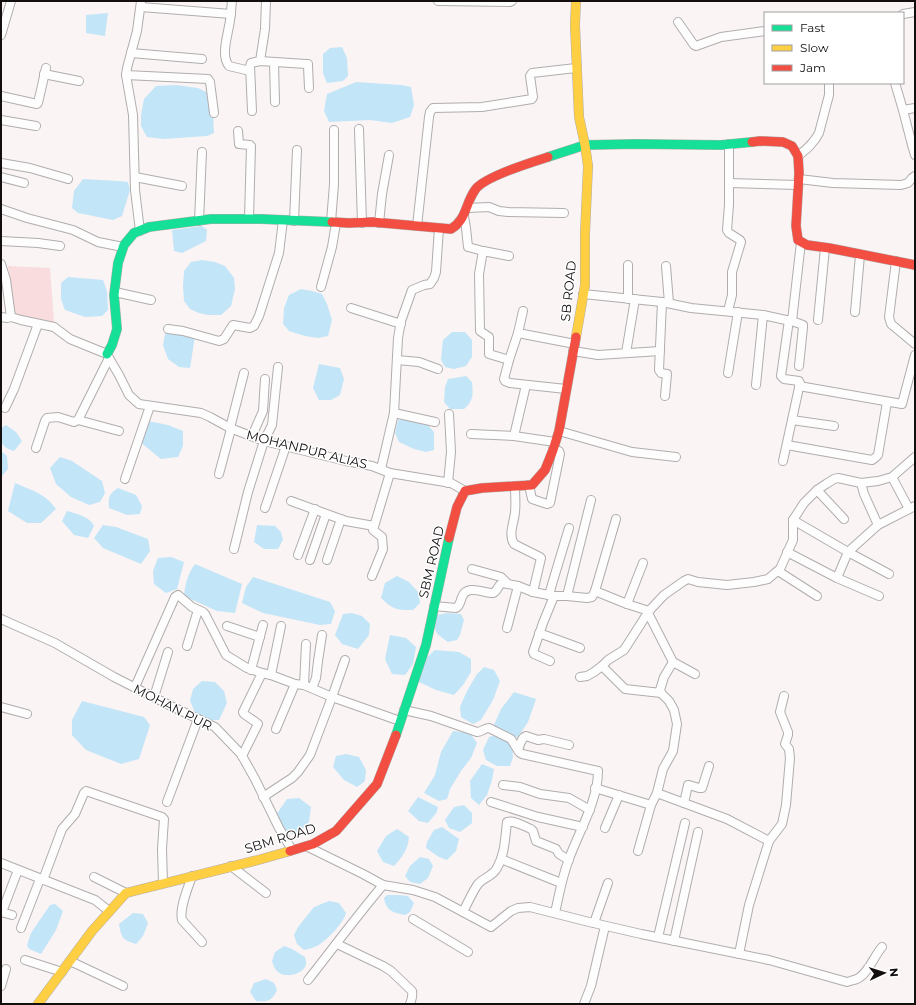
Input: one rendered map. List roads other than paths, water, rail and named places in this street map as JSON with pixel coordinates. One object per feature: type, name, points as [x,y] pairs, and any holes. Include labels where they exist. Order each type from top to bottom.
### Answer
[{"type":"street","points":[[1,35],[11,1]]},
{"type":"street","points":[[232,1],[225,56],[229,66],[250,71]]},
{"type":"street","points":[[260,61],[265,29],[266,1]]},
{"type":"street","points":[[438,1],[512,1]]},
{"type":"street","name":"SB ROAD","points":[[530,485],[532,485],[545,470],[559,431],[584,285],[588,166],[579,117],[576,68],[576,1]]},
{"type":"street","points":[[140,231],[135,190],[133,115],[126,75],[137,31],[141,4],[231,14]]},
{"type":"street","points":[[904,14],[915,12]]},
{"type":"street","points":[[678,22],[696,46],[721,37],[764,31]]},
{"type":"street","points":[[131,53],[202,59]]},
{"type":"street","points":[[252,111],[250,64],[260,61],[308,64],[309,88]]},
{"type":"street","points":[[274,62],[275,102]]},
{"type":"street","points":[[417,226],[429,118],[430,112],[433,108],[482,107],[532,99],[530,76],[532,73],[576,68]]},
{"type":"street","points":[[1,96],[37,104],[45,71],[78,81]]},
{"type":"street","points":[[126,75],[208,79],[210,82],[214,113]]},
{"type":"street","points":[[798,156],[812,145],[817,138],[829,95],[829,84]]},
{"type":"street","points":[[894,84],[913,137],[915,155]]},
{"type":"street","points":[[904,110],[915,108]]},
{"type":"street","points":[[1,120],[36,126]]},
{"type":"street","points":[[359,129],[362,223]]},
{"type":"street","points":[[322,286],[332,247],[334,130]]},
{"type":"street","points":[[238,131],[239,144],[251,146],[249,219]]},
{"type":"street","points":[[78,420],[112,345],[116,329],[115,292],[118,263],[124,245],[134,233],[149,227],[210,219],[379,223],[450,229],[456,226],[465,212],[475,189],[490,178],[534,161],[585,145],[729,144],[760,141],[784,142],[792,146],[798,156],[796,226],[798,240],[807,246],[860,254],[915,265]]},
{"type":"street","points":[[728,311],[732,295],[732,272],[741,242],[727,230],[729,206],[729,144]]},
{"type":"street","points":[[294,221],[298,150]]},
{"type":"street","points":[[199,221],[202,152]]},
{"type":"street","points":[[379,223],[382,194],[389,155]]},
{"type":"street","points":[[1,163],[30,168],[68,179]]},
{"type":"street","points":[[729,183],[833,182],[900,185],[908,182],[915,176]]},
{"type":"street","points":[[1,177],[24,183]]},
{"type":"street","points":[[135,177],[182,186]]},
{"type":"street","points":[[465,212],[489,207],[499,211],[508,212],[564,213]]},
{"type":"street","points":[[1,209],[27,218],[73,230],[98,242],[123,247]]},
{"type":"street","points":[[465,212],[468,247],[509,256]]},
{"type":"street","points":[[168,329],[183,331],[219,341],[224,339],[233,325],[250,328],[254,326],[259,316],[279,253],[283,220]]},
{"type":"street","points":[[381,469],[394,413],[398,338],[401,324],[412,290],[430,284],[434,278],[436,272],[439,228]]},
{"type":"street","points":[[1,241],[60,246]]},
{"type":"street","points":[[783,461],[800,382],[784,379],[782,376],[801,242]]},
{"type":"street","points":[[818,320],[825,248]]},
{"type":"street","points":[[483,251],[479,274],[480,332],[489,337],[489,354],[508,360]]},
{"type":"street","points":[[855,312],[860,254]]},
{"type":"street","points":[[896,261],[889,317],[890,322],[915,344]]},
{"type":"street","points":[[1,264],[6,280],[11,317]]},
{"type":"street","points":[[626,352],[632,299],[628,265]]},
{"type":"street","points":[[665,396],[668,376],[667,374],[659,372],[665,303],[666,266]]},
{"type":"street","points":[[115,292],[151,300]]},
{"type":"street","points":[[583,294],[665,303],[691,308],[763,315],[803,325],[799,366]]},
{"type":"street","points":[[351,308],[401,324]]},
{"type":"street","points":[[523,311],[518,333],[508,360],[504,379],[505,381],[566,390]]},
{"type":"street","points":[[728,373],[738,312]]},
{"type":"street","points":[[756,385],[763,315]]},
{"type":"street","points":[[1,317],[11,317],[54,327],[70,339],[108,356]]},
{"type":"street","points":[[5,408],[14,389],[38,324]]},
{"type":"street","points":[[518,333],[574,347],[598,355],[660,351]]},
{"type":"street","points":[[799,386],[901,404],[903,403],[915,355]]},
{"type":"street","name":"MOHANPUR ALIAS","points":[[108,356],[129,395],[140,404],[201,413],[231,429],[264,441],[372,466],[390,473],[448,483],[465,491]]},
{"type":"street","points":[[397,360],[419,362],[438,369]]},
{"type":"street","points":[[234,549],[248,492],[264,441],[272,425],[278,367]]},
{"type":"street","points":[[219,474],[244,373]]},
{"type":"street","points":[[252,436],[263,412],[265,379]]},
{"type":"street","points":[[514,436],[526,384]]},
{"type":"street","points":[[787,445],[872,460],[878,455],[887,402]]},
{"type":"street","points":[[125,479],[150,406]]},
{"type":"street","points":[[394,413],[435,422]]},
{"type":"street","points":[[448,483],[451,452],[449,414]]},
{"type":"street","points":[[36,448],[47,418],[58,417],[74,422],[78,420],[120,431]]},
{"type":"street","points":[[792,420],[834,426]]},
{"type":"street","points":[[559,431],[632,452],[676,457]]},
{"type":"street","points":[[465,491],[482,488],[530,485],[532,499],[547,504],[550,503],[560,454],[554,446],[514,436],[471,434]]},
{"type":"street","points":[[265,508],[286,446]]},
{"type":"street","points":[[580,677],[587,676],[624,650],[649,612],[664,595],[684,580],[688,579],[698,582],[728,585],[754,582],[768,578],[778,571],[793,540],[793,520],[804,503],[817,490],[834,478],[861,483],[878,482],[892,477],[915,457]]},
{"type":"street","points":[[372,576],[383,549],[382,537],[373,530],[390,473]]},
{"type":"street","points":[[837,578],[848,552],[878,525],[912,507],[892,477]]},
{"type":"street","points":[[861,483],[864,494],[878,525]]},
{"type":"street","points":[[516,486],[515,513],[511,535],[513,542],[514,544],[541,558],[533,592]]},
{"type":"street","points":[[817,490],[844,519]]},
{"type":"street","name":"SBM ROAD","points":[[38,1004],[92,931],[126,894],[313,844],[336,832],[377,784],[390,751],[426,645],[457,507],[465,491]]},
{"type":"street","points":[[566,596],[591,500]]},
{"type":"street","points":[[291,501],[346,521],[374,526]]},
{"type":"street","points":[[298,555],[315,510]]},
{"type":"street","points":[[310,560],[326,514]]},
{"type":"street","points":[[327,560],[341,519]]},
{"type":"street","points":[[434,606],[456,608],[463,594],[467,590],[493,593],[496,592],[501,583],[518,586],[533,592],[552,596],[592,597],[616,519]]},
{"type":"street","points":[[793,520],[889,574]]},
{"type":"street","points":[[550,661],[534,654],[534,650],[552,596],[552,584],[569,528]]},
{"type":"street","points":[[787,552],[837,578],[879,596]]},
{"type":"street","points":[[627,604],[643,563]]},
{"type":"street","points":[[472,569],[501,577],[508,584]]},
{"type":"street","points":[[778,571],[816,596]]},
{"type":"street","points":[[507,628],[518,586]]},
{"type":"street","points":[[595,591],[649,612],[673,662],[695,674]]},
{"type":"street","points":[[135,687],[175,597],[178,595],[192,607],[205,614],[226,655],[247,668],[295,684],[304,685],[332,698],[400,721]]},
{"type":"street","points":[[187,646],[198,610]]},
{"type":"street","name":"MOHAN PUR","points":[[1,619],[55,644],[154,697],[215,727],[242,756],[292,850]]},
{"type":"street","points":[[251,670],[263,624]]},
{"type":"street","points":[[227,626],[260,637]]},
{"type":"street","points":[[271,675],[281,626]]},
{"type":"street","points":[[539,633],[580,648]]},
{"type":"street","points":[[312,688],[316,678],[322,635]]},
{"type":"street","points":[[304,685],[306,644]]},
{"type":"street","points":[[154,697],[168,652]]},
{"type":"street","points":[[263,797],[292,778],[310,755],[345,660]]},
{"type":"street","points":[[660,693],[664,676],[673,662]]},
{"type":"street","points":[[602,666],[625,689],[660,693],[669,700],[674,710],[677,724],[673,751],[663,769],[657,793],[638,851]]},
{"type":"street","points":[[242,756],[258,724],[243,712],[262,673]]},
{"type":"street","points":[[276,730],[295,684]]},
{"type":"street","points":[[739,954],[749,905],[769,841],[782,824],[786,805],[790,758],[789,749],[785,744],[788,732],[780,712],[784,696]]},
{"type":"street","points":[[1,707],[28,714]]},
{"type":"street","points":[[404,710],[431,716],[477,732],[489,728],[511,739],[519,752],[522,754],[598,770],[590,810],[561,883],[555,913]]},
{"type":"street","points":[[167,802],[198,719]]},
{"type":"street","points":[[518,750],[521,740],[526,736],[538,740],[544,739],[569,745]]},
{"type":"street","points":[[684,803],[688,785],[702,788],[709,766]]},
{"type":"street","points":[[504,785],[520,787],[540,794],[569,798],[590,810]]},
{"type":"street","points":[[595,788],[652,805]]},
{"type":"street","points":[[21,928],[62,830],[75,814],[86,791],[162,817],[164,819],[162,849],[163,883]]},
{"type":"street","points":[[657,793],[727,819],[769,841]]},
{"type":"street","points":[[605,828],[619,795]]},
{"type":"street","points":[[491,802],[538,817],[583,827]]},
{"type":"street","points":[[463,912],[478,884],[492,875],[496,869],[501,859],[505,844],[507,822],[509,821],[531,829],[536,841],[556,848],[559,854],[569,860]]},
{"type":"street","points":[[658,937],[685,823]]},
{"type":"street","points":[[674,941],[698,832]]},
{"type":"street","points":[[306,846],[383,885],[413,890],[435,897],[491,927],[511,911],[530,906],[605,926],[769,960],[847,982],[857,979],[867,970],[876,953],[882,947]]},
{"type":"street","points":[[501,859],[561,883]]},
{"type":"street","points":[[1,863],[95,900],[110,911]]},
{"type":"street","points":[[231,866],[266,893]]},
{"type":"street","points":[[12,915],[1,912],[18,870]]},
{"type":"street","points":[[192,876],[182,905],[181,919],[202,942]]},
{"type":"street","points":[[94,877],[126,894]]},
{"type":"street","points":[[594,923],[608,883]]},
{"type":"street","points":[[308,980],[383,885]]},
{"type":"street","points":[[413,919],[468,952]]},
{"type":"street","points":[[584,1004],[591,986],[605,926]]},
{"type":"street","points":[[337,944],[392,971],[412,991],[412,999],[410,1004]]},
{"type":"street","points":[[25,960],[62,972]]},
{"type":"street","points":[[70,961],[123,986]]},
{"type":"street","points":[[1,986],[6,969]]},
{"type":"water","points":[[108,13],[105,36],[86,33],[86,15]]},
{"type":"water","points":[[342,47],[347,58],[348,76],[343,81],[327,83],[323,73],[323,54],[330,48]]},
{"type":"water","points":[[356,82],[411,87],[414,105],[410,117],[392,123],[370,120],[329,122],[324,111],[327,94]]},
{"type":"water","points":[[176,85],[198,88],[210,94],[214,133],[207,136],[163,139],[147,137],[141,126],[141,115],[144,99],[156,86]]},
{"type":"water","points":[[83,179],[128,182],[130,190],[122,216],[113,220],[78,213],[72,208],[74,191]]},
{"type":"water","points":[[202,226],[207,230],[206,241],[182,253],[174,251],[172,230]]},
{"type":"water","points":[[202,260],[215,262],[225,266],[234,278],[235,289],[231,306],[221,315],[199,313],[190,309],[184,301],[184,271],[191,262]]},
{"type":"water","points":[[68,277],[103,280],[107,291],[108,310],[102,316],[85,317],[65,310],[61,299],[61,283]]},
{"type":"water","points":[[301,289],[322,294],[332,320],[328,336],[318,338],[305,336],[289,331],[283,324],[284,308],[289,295]]},
{"type":"water","points":[[166,329],[195,336],[190,368],[179,367],[168,359],[163,345]]},
{"type":"water","points":[[452,332],[465,332],[472,340],[472,357],[466,366],[454,369],[445,367],[441,360],[443,340]]},
{"type":"water","points":[[319,364],[340,368],[344,379],[340,395],[331,400],[319,400],[313,388]]},
{"type":"water","points":[[466,376],[472,382],[473,394],[470,403],[464,409],[450,409],[444,402],[445,387],[448,379]]},
{"type":"water","points":[[408,419],[426,423],[434,432],[434,450],[426,452],[414,449],[399,442],[395,433],[398,420]]},
{"type":"water","points":[[148,421],[168,425],[183,431],[183,446],[178,457],[161,459],[140,442]]},
{"type":"water","points":[[6,425],[16,432],[22,441],[14,451],[6,448],[2,443],[1,428]]},
{"type":"water","points":[[1,451],[7,456],[8,469],[1,477]]},
{"type":"water","points":[[60,457],[72,461],[102,481],[105,493],[100,502],[89,505],[71,497],[56,484],[50,468]]},
{"type":"water","points":[[15,483],[43,496],[56,509],[41,523],[27,523],[8,511]]},
{"type":"water","points":[[118,488],[136,495],[142,506],[140,514],[127,515],[109,508],[110,496]]},
{"type":"water","points":[[67,511],[82,516],[92,523],[94,526],[88,538],[74,535],[62,521]]},
{"type":"water","points":[[103,525],[116,527],[148,539],[150,551],[141,564],[103,548],[94,538]]},
{"type":"water","points":[[257,525],[275,526],[281,532],[283,540],[278,549],[264,549],[254,542]]},
{"type":"water","points":[[171,557],[184,562],[177,589],[166,593],[154,584],[153,571],[158,558]]},
{"type":"water","points":[[195,564],[242,584],[235,613],[217,611],[184,596],[187,579]]},
{"type":"water","points":[[397,576],[409,582],[419,593],[420,603],[413,610],[396,608],[389,605],[381,598],[385,583]]},
{"type":"water","points":[[253,577],[330,602],[335,611],[331,624],[320,625],[263,613],[242,603],[246,587]]},
{"type":"water","points":[[352,613],[362,616],[370,624],[369,635],[358,649],[342,644],[335,635],[343,614]]},
{"type":"water","points":[[448,613],[461,614],[464,620],[457,640],[448,642],[436,632],[435,625],[436,615]]},
{"type":"water","points":[[390,635],[406,638],[416,647],[413,664],[405,675],[392,674],[385,659]]},
{"type":"water","points":[[435,650],[459,652],[471,659],[471,672],[463,685],[454,695],[436,690],[419,682],[424,660]]},
{"type":"water","points":[[484,667],[494,670],[500,681],[493,700],[481,720],[473,724],[461,717],[460,707],[477,674]]},
{"type":"water","points":[[202,681],[215,682],[224,691],[227,703],[219,720],[203,720],[195,712],[190,701],[193,689]]},
{"type":"water","points":[[514,692],[536,699],[528,722],[518,737],[507,737],[493,727],[501,709]]},
{"type":"water","points":[[82,701],[144,717],[150,725],[139,759],[121,764],[86,750],[72,735],[72,720]]},
{"type":"water","points":[[453,731],[470,733],[477,743],[471,758],[450,789],[447,799],[439,801],[424,793],[435,775],[441,752]]},
{"type":"water","points":[[496,735],[512,742],[513,757],[510,766],[497,766],[486,760],[483,750],[489,737]]},
{"type":"water","points":[[346,754],[359,757],[366,770],[365,781],[357,787],[344,780],[333,767],[336,756]]},
{"type":"water","points":[[482,764],[494,769],[487,795],[479,805],[471,798],[470,781]]},
{"type":"water","points":[[418,797],[438,807],[437,812],[428,823],[419,821],[408,811]]},
{"type":"water","points":[[299,798],[311,807],[309,822],[302,829],[292,834],[281,829],[276,815],[287,799]]},
{"type":"water","points":[[464,805],[472,813],[472,823],[460,832],[449,828],[445,820],[454,807]]},
{"type":"water","points":[[442,827],[459,839],[456,851],[447,860],[439,857],[426,848],[427,842],[434,830]]},
{"type":"water","points":[[397,829],[409,837],[404,853],[394,866],[383,862],[377,851],[386,836]]},
{"type":"water","points":[[420,857],[429,859],[433,866],[428,878],[420,884],[410,882],[405,876],[410,866]]},
{"type":"water","points":[[387,895],[408,896],[414,903],[410,912],[405,915],[391,911],[384,898]]},
{"type":"water","points":[[329,901],[339,903],[346,913],[345,917],[338,927],[325,940],[317,946],[304,950],[297,944],[294,935],[298,927],[314,907]]},
{"type":"water","points":[[55,904],[63,911],[56,930],[41,954],[29,949],[27,945],[31,933],[50,905]]},
{"type":"water","points":[[133,913],[143,914],[148,923],[143,936],[136,944],[123,937],[119,924]]},
{"type":"water","points":[[284,946],[305,957],[306,966],[303,970],[293,975],[285,975],[278,972],[272,961],[275,952]]},
{"type":"water","points":[[266,979],[274,983],[277,990],[271,999],[256,1001],[250,992],[254,983]]}]
